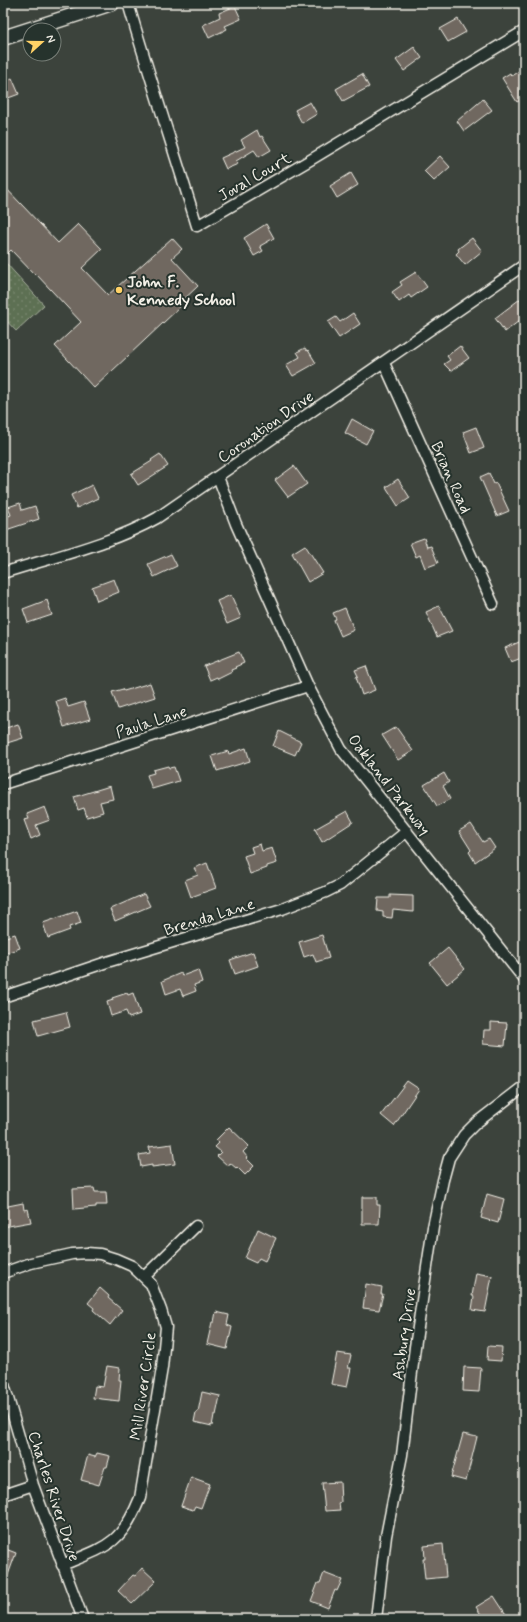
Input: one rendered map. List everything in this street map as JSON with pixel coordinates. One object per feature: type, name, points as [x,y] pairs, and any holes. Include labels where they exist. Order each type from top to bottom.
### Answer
[{"type":"main road","points":[[3,38],[112,3]]},
{"type":"street","name":"Joval Court","points":[[128,3],[149,76],[158,97],[197,226],[319,155],[524,31]]},
{"type":"street","name":"Coronation Drive","points":[[3,573],[112,538],[139,528],[157,518],[384,363],[524,265]]},
{"type":"street","name":"Brian Road","points":[[384,363],[493,604]]},
{"type":"street","name":"Oakland Parkway","points":[[218,477],[236,524],[308,686],[341,749],[524,979]]},
{"type":"street","name":"Paula Lane","points":[[3,784],[308,686]]},
{"type":"street","name":"Brenda Lane","points":[[3,997],[107,962],[282,910],[326,892],[340,885],[407,831]]},
{"type":"street","name":"Ashbury Drive","points":[[376,1619],[386,1536],[402,1455],[415,1347],[432,1235],[449,1158],[464,1135],[476,1123],[524,1086]]},
{"type":"street","points":[[144,1277],[196,1226]]},
{"type":"street","name":"Mill River Circle","points":[[3,1273],[31,1263],[72,1254],[100,1254],[116,1259],[132,1266],[151,1284],[166,1327],[162,1368],[140,1498],[133,1517],[116,1539],[102,1549],[62,1564]]},
{"type":"street","name":"Charles River Drive","points":[[3,1381],[34,1485],[83,1619]]},
{"type":"street","points":[[3,1495],[34,1485]]},
{"type":"green space","points":[[5,262],[44,305],[16,331],[3,317],[3,264]]},
{"type":"building","points":[[235,6],[241,19],[225,26],[227,29],[209,38],[203,25],[220,17],[219,13]]},
{"type":"building","points":[[458,19],[466,32],[448,42],[440,29]]},
{"type":"building","points":[[414,47],[422,58],[404,71],[396,60]]},
{"type":"building","points":[[524,68],[524,86],[520,89],[524,98],[517,102],[502,78],[510,73],[511,76]]},
{"type":"building","points":[[362,74],[369,87],[343,101],[336,89]]},
{"type":"building","points":[[12,78],[19,94],[3,100],[3,82]]},
{"type":"building","points":[[483,99],[492,110],[464,131],[457,121]]},
{"type":"building","points":[[310,102],[317,114],[302,123],[295,110]]},
{"type":"building","points":[[257,130],[260,137],[262,136],[271,150],[259,157],[254,150],[236,161],[238,164],[226,169],[221,158],[245,147],[241,140]]},
{"type":"building","points":[[440,156],[450,167],[434,181],[424,171]]},
{"type":"building","points":[[351,173],[358,185],[337,198],[330,186]]},
{"type":"building","points":[[3,185],[58,243],[78,224],[102,249],[82,268],[108,295],[172,238],[182,249],[172,258],[198,286],[178,305],[180,307],[94,388],[55,346],[81,322],[11,250],[3,258]]},
{"type":"building","points":[[266,224],[274,238],[260,246],[263,251],[254,256],[244,238]]},
{"type":"building","points":[[472,238],[482,251],[465,265],[456,254],[459,251],[458,249]]},
{"type":"building","points":[[416,272],[427,287],[411,298],[409,295],[399,302],[392,292],[402,285],[400,282]]},
{"type":"building","points":[[524,296],[524,317],[505,332],[495,318]]},
{"type":"building","points":[[353,313],[360,324],[339,338],[328,322],[336,317],[340,322]]},
{"type":"building","points":[[460,346],[469,358],[451,371],[444,364],[450,360],[447,356]]},
{"type":"building","points":[[305,348],[307,351],[308,350],[316,363],[293,376],[286,365],[300,357],[297,352]]},
{"type":"building","points":[[352,419],[373,431],[366,444],[345,433]]},
{"type":"building","points":[[476,427],[484,448],[471,453],[463,432]]},
{"type":"building","points":[[160,454],[168,466],[138,485],[131,474],[152,461],[151,460]]},
{"type":"building","points":[[294,466],[307,484],[288,497],[275,480]]},
{"type":"building","points":[[489,473],[494,484],[496,483],[509,511],[497,516],[480,477]]},
{"type":"building","points":[[398,479],[410,498],[398,506],[386,487]]},
{"type":"building","points":[[92,485],[98,498],[77,508],[71,495]]},
{"type":"building","points":[[20,503],[22,510],[35,506],[39,519],[3,531],[3,518],[11,515],[8,507]]},
{"type":"building","points":[[424,538],[427,547],[431,546],[438,563],[425,568],[420,555],[416,557],[410,543]]},
{"type":"building","points":[[305,545],[323,573],[308,582],[292,553]]},
{"type":"building","points":[[171,554],[177,566],[154,577],[148,564]]},
{"type":"building","points":[[114,579],[119,592],[97,601],[92,587]]},
{"type":"building","points":[[231,595],[241,618],[227,624],[217,601]]},
{"type":"building","points":[[47,600],[52,615],[28,623],[23,609]]},
{"type":"building","points":[[439,606],[452,631],[437,637],[426,612]]},
{"type":"building","points":[[345,608],[354,630],[341,636],[334,620],[336,619],[333,613]]},
{"type":"building","points":[[524,640],[524,657],[511,662],[505,648]]},
{"type":"building","points":[[239,652],[244,663],[231,670],[232,672],[218,679],[217,677],[210,680],[204,666]]},
{"type":"building","points":[[366,666],[375,690],[362,695],[356,677],[358,676],[355,670]]},
{"type":"building","points":[[150,683],[155,697],[118,709],[112,692],[123,689],[124,691]]},
{"type":"building","points":[[65,698],[68,707],[84,702],[90,719],[64,727],[56,701]]},
{"type":"building","points":[[18,724],[23,738],[7,743],[6,741],[3,742],[3,729]]},
{"type":"building","points":[[396,727],[413,751],[398,760],[382,735]]},
{"type":"building","points":[[279,731],[301,742],[295,755],[273,746]]},
{"type":"building","points":[[246,748],[250,761],[217,771],[212,756],[228,751],[229,754]]},
{"type":"building","points":[[168,766],[169,768],[174,767],[179,781],[152,789],[147,775],[154,773],[153,770]]},
{"type":"building","points":[[444,773],[449,782],[443,786],[450,799],[437,806],[424,785]]},
{"type":"building","points":[[110,786],[113,799],[100,802],[103,812],[87,817],[84,808],[78,810],[74,797]]},
{"type":"building","points":[[45,807],[50,820],[36,825],[40,835],[31,839],[24,820],[29,819],[27,814]]},
{"type":"building","points":[[347,811],[353,822],[322,842],[315,829]]},
{"type":"building","points":[[471,824],[483,842],[489,839],[495,848],[475,862],[469,852],[471,850],[459,831]]},
{"type":"building","points":[[260,844],[262,851],[272,848],[277,863],[250,874],[244,856],[253,853],[251,847]]},
{"type":"building","points":[[207,863],[216,888],[191,897],[185,880],[198,875],[194,868]]},
{"type":"building","points":[[144,894],[150,906],[115,921],[110,909]]},
{"type":"building","points":[[390,895],[413,896],[413,912],[393,910],[392,918],[383,917],[383,912],[377,911],[378,898],[390,898]]},
{"type":"building","points":[[77,911],[81,923],[69,927],[70,930],[48,938],[43,923]]},
{"type":"building","points":[[15,934],[20,948],[3,954],[3,938]]},
{"type":"building","points":[[322,935],[329,958],[316,962],[313,954],[304,957],[299,942]]},
{"type":"building","points":[[448,948],[465,969],[447,984],[430,963]]},
{"type":"building","points":[[253,952],[258,966],[235,974],[230,960]]},
{"type":"building","points":[[198,970],[202,982],[194,985],[196,991],[183,996],[180,989],[166,994],[162,981],[181,973],[182,976]]},
{"type":"building","points":[[127,993],[128,995],[133,993],[140,1014],[129,1018],[126,1011],[111,1016],[107,1002],[113,1000],[112,998]]},
{"type":"building","points":[[66,1012],[70,1027],[38,1036],[34,1020]]},
{"type":"building","points":[[491,1022],[507,1023],[505,1046],[483,1044],[484,1030],[491,1030]]},
{"type":"building","points":[[407,1081],[419,1089],[394,1126],[381,1115]]},
{"type":"building","points":[[229,1127],[249,1146],[243,1152],[247,1157],[246,1158],[254,1166],[245,1175],[237,1167],[236,1168],[230,1163],[228,1166],[217,1156],[221,1152],[215,1147],[219,1143],[216,1140]]},
{"type":"building","points":[[172,1144],[175,1164],[141,1167],[139,1155],[150,1153],[149,1147]]},
{"type":"building","points":[[94,1188],[95,1192],[106,1192],[107,1205],[96,1205],[96,1207],[74,1209],[73,1189]]},
{"type":"building","points":[[487,1194],[504,1199],[498,1223],[481,1218]]},
{"type":"building","points":[[362,1197],[377,1197],[377,1205],[380,1205],[379,1224],[362,1224]]},
{"type":"building","points":[[23,1203],[24,1210],[28,1209],[31,1222],[3,1227],[3,1207]]},
{"type":"building","points":[[258,1229],[276,1238],[265,1261],[259,1258],[256,1263],[245,1258]]},
{"type":"building","points":[[476,1273],[492,1276],[485,1312],[472,1310],[474,1296],[472,1296]]},
{"type":"building","points":[[366,1284],[382,1287],[381,1294],[383,1294],[379,1310],[363,1308]]},
{"type":"building","points":[[100,1288],[109,1296],[108,1298],[122,1310],[110,1325],[93,1310],[94,1308],[88,1303]]},
{"type":"building","points":[[216,1312],[229,1315],[227,1325],[232,1327],[227,1349],[207,1344]]},
{"type":"building","points":[[488,1346],[502,1347],[501,1361],[487,1360]]},
{"type":"building","points":[[337,1353],[351,1355],[348,1368],[351,1368],[347,1387],[331,1384]]},
{"type":"building","points":[[107,1366],[120,1368],[119,1380],[121,1380],[119,1401],[93,1398],[95,1386],[103,1387]]},
{"type":"building","points":[[464,1367],[481,1368],[479,1392],[463,1391]]},
{"type":"building","points":[[202,1392],[220,1396],[212,1426],[194,1422],[196,1412],[198,1412]]},
{"type":"building","points":[[463,1434],[477,1437],[466,1481],[451,1477]]},
{"type":"building","points":[[97,1453],[110,1456],[99,1485],[81,1480],[88,1455],[95,1457]]},
{"type":"building","points":[[191,1477],[210,1484],[201,1508],[195,1506],[193,1510],[181,1506]]},
{"type":"building","points":[[340,1482],[340,1510],[325,1511],[322,1483]]},
{"type":"building","points":[[443,1544],[446,1577],[425,1579],[423,1559],[425,1559],[424,1546]]},
{"type":"building","points":[[3,1548],[16,1553],[4,1586],[3,1586]]},
{"type":"building","points":[[142,1568],[156,1581],[132,1604],[118,1591]]},
{"type":"building","points":[[324,1573],[342,1580],[337,1591],[335,1590],[328,1608],[311,1601],[318,1583],[320,1583]]},
{"type":"building","points":[[494,1596],[509,1619],[484,1619],[476,1607]]},
{"type":"place","name":"John F. Kennedy School","points":[[119,290]]}]
